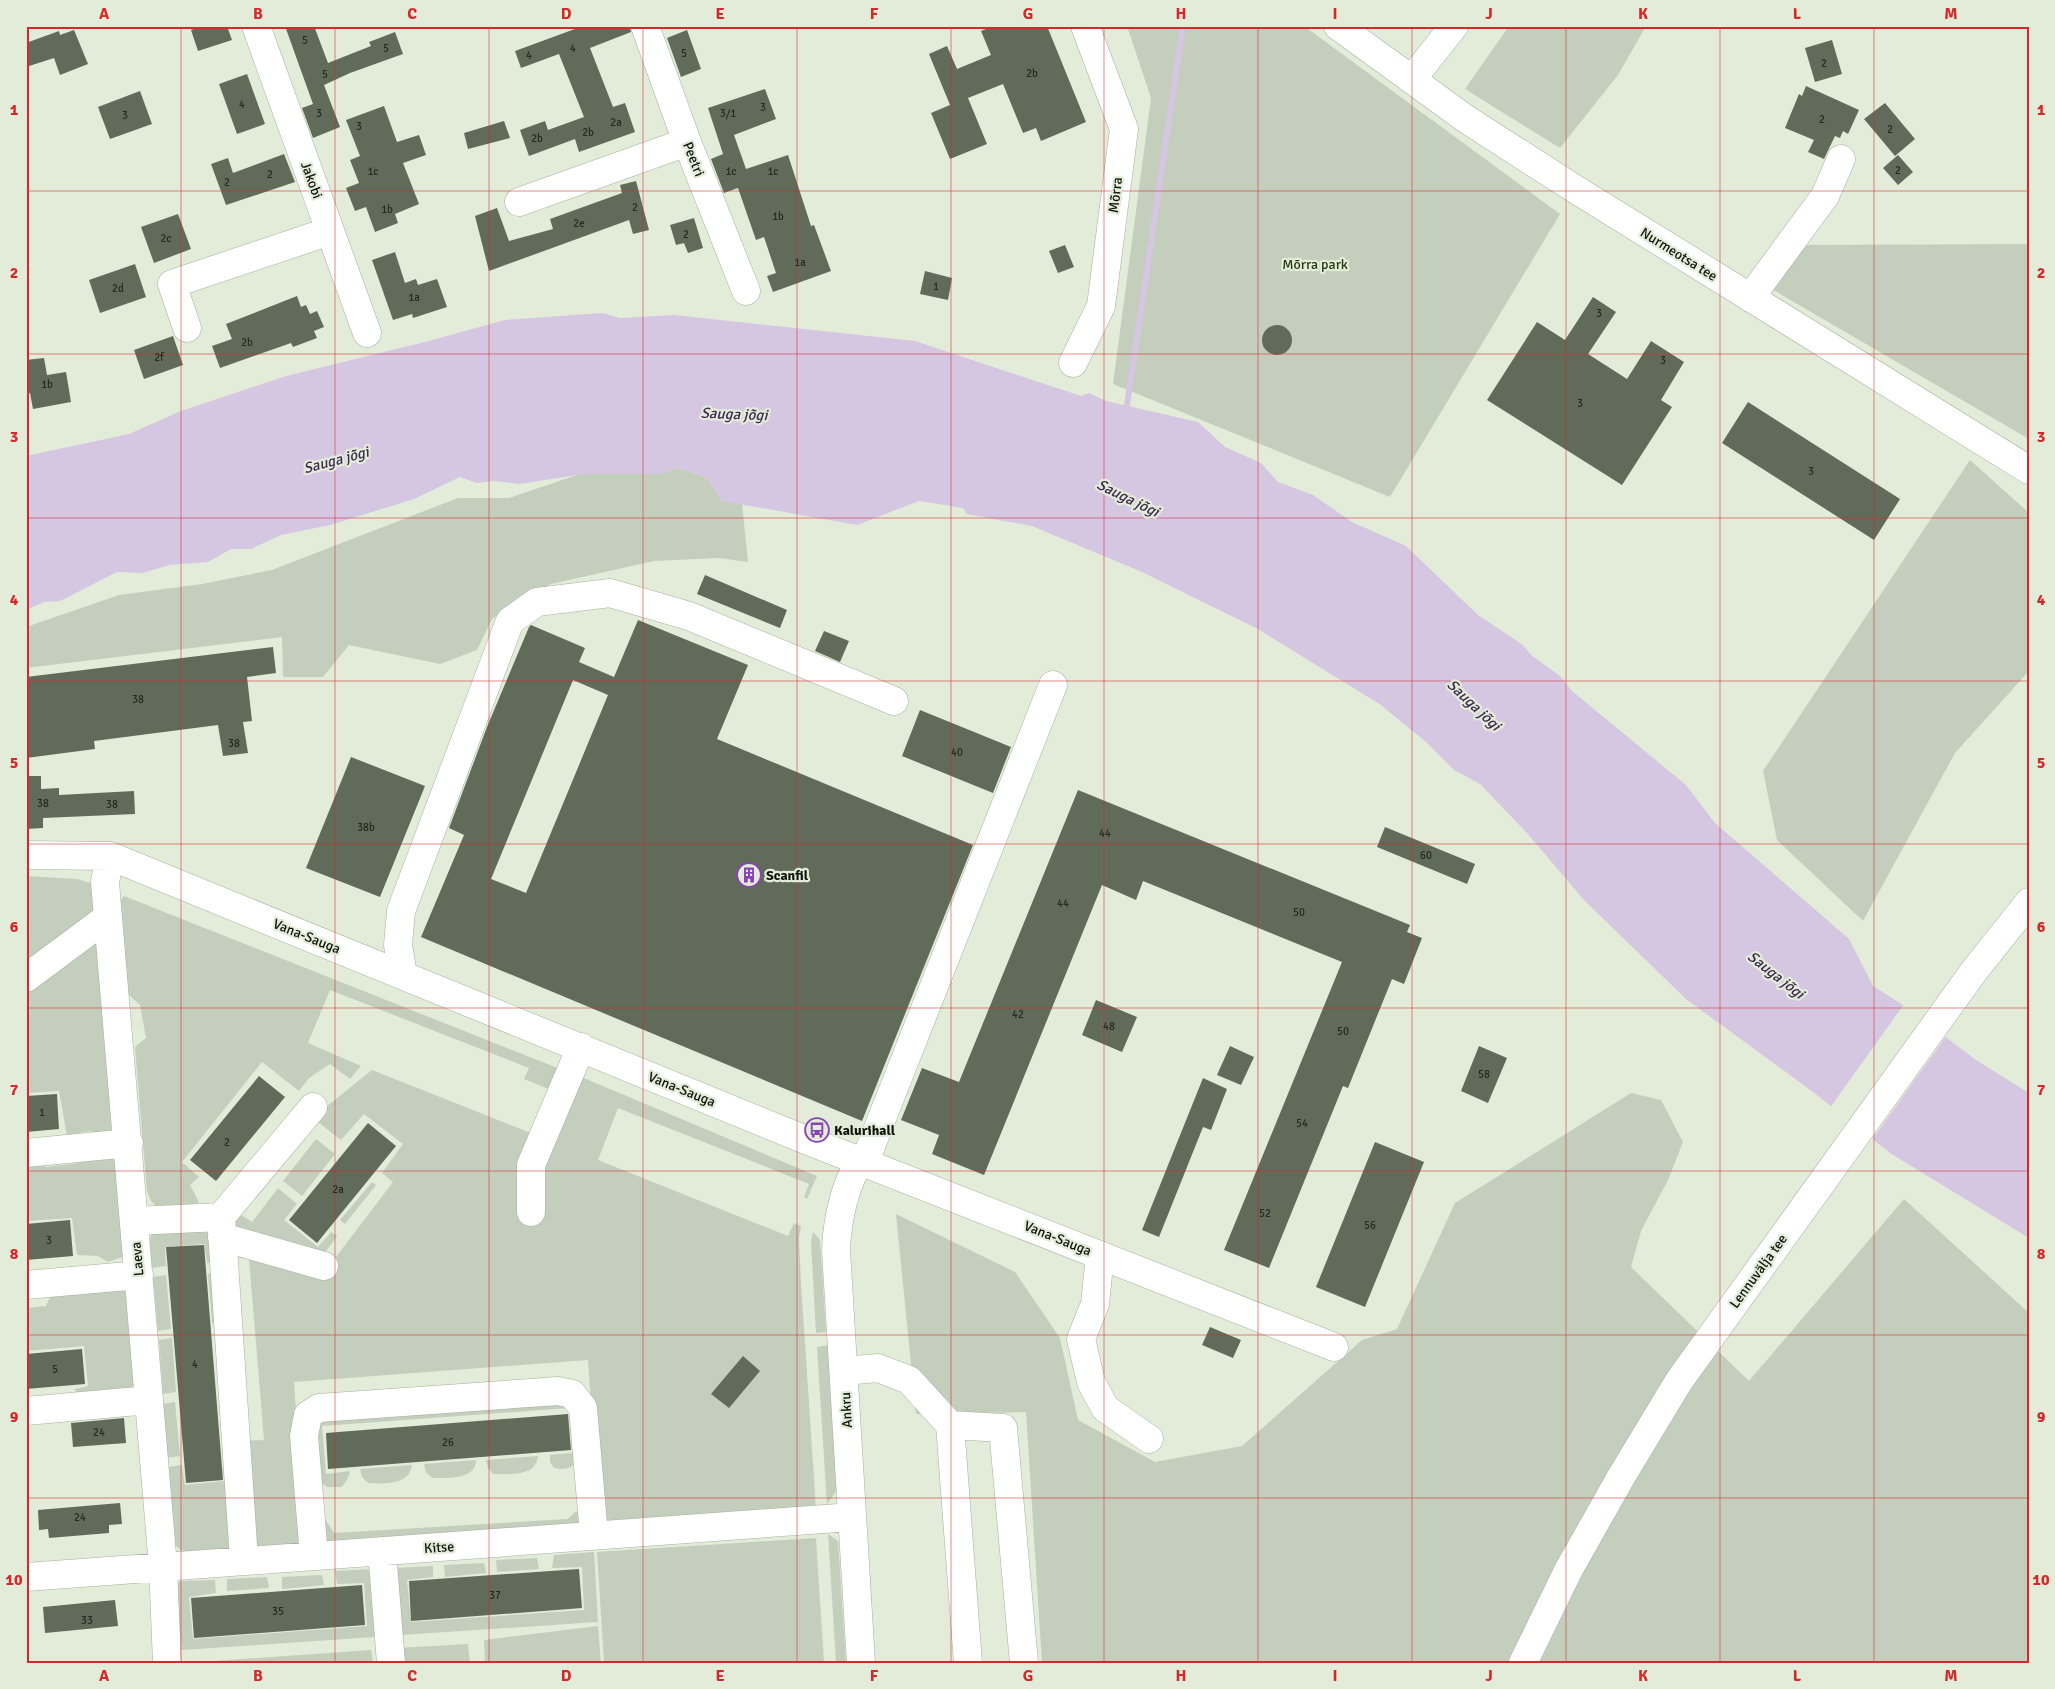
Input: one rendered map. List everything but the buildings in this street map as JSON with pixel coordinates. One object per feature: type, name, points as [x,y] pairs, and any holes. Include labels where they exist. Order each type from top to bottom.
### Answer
[{"type":"street","name":"Jakobi","points":[[256,26],[367,333]]},
{"type":"street","name":"Peetri","points":[[644,26],[687,142],[746,290]]},
{"type":"street","name":"Mõrra","points":[[1073,363],[1101,306],[1124,129],[1085,26]]},
{"type":"street","name":"Nurmeotsa tee","points":[[1338,26],[1466,119],[1575,190],[2029,470]]},
{"type":"street","points":[[1412,79],[1454,26]]},
{"type":"street","points":[[519,202],[687,142]]},
{"type":"street","points":[[1750,298],[1825,196],[1841,159]]},
{"type":"street","points":[[187,328],[172,284],[330,230]]},
{"type":"street","points":[[402,975],[398,945],[401,911],[510,621],[537,602],[610,593],[689,616],[894,701]]},
{"type":"street","name":"Ankru","points":[[861,1663],[836,1250],[836,1223],[859,1160],[869,1151],[1053,685]]},
{"type":"street","name":"Vana-Sauga","points":[[26,856],[110,856],[859,1160],[1334,1347]]},
{"type":"street","name":"Laeva","points":[[110,856],[105,882],[129,1143],[163,1566],[167,1663]]},
{"type":"street","name":"Lennuvälja tee","points":[[1523,1663],[1569,1569],[1621,1477],[1679,1381],[1974,971],[2029,902]]},
{"type":"street","points":[[26,978],[108,917]]},
{"type":"street","points":[[531,1212],[531,1165],[581,1047]]},
{"type":"street","points":[[244,1560],[222,1227],[313,1107]]},
{"type":"street","points":[[26,1152],[129,1143]]},
{"type":"street","points":[[134,1221],[222,1227],[324,1266]]},
{"type":"street","points":[[1100,1255],[1095,1304],[1081,1339],[1091,1382],[1105,1408],[1149,1439]]},
{"type":"street","points":[[26,1285],[139,1275]]},
{"type":"street","points":[[844,1371],[878,1368],[909,1380],[950,1425],[968,1663]]},
{"type":"street","points":[[314,1556],[304,1436],[308,1415],[319,1408],[558,1390],[572,1394],[583,1408],[594,1535]]},
{"type":"street","points":[[26,1411],[149,1400]]},
{"type":"street","points":[[950,1425],[1003,1428],[1024,1663]]},
{"type":"street","name":"Kitse","points":[[26,1577],[852,1516]]},
{"type":"street","points":[[382,1551],[391,1663]]},
{"type":"green space","name":"Mõrra park","points":[[1127,26],[1304,26],[1560,214],[1390,497],[1113,384],[1151,98]]},
{"type":"green space","points":[[1509,26],[1646,26],[1618,75],[1560,148],[1465,89]]},
{"type":"green space","points":[[2029,244],[2029,439],[1770,288],[1807,245]]},
{"type":"green space","points":[[1970,460],[2029,513],[2029,671],[1955,753],[1863,921],[1777,840],[1763,771]]},
{"type":"green space","points":[[679,468],[707,478],[722,501],[742,504],[748,562],[719,558],[654,561],[551,584],[521,600],[492,619],[477,650],[440,664],[349,645],[323,677],[283,677],[282,637],[26,668],[26,627],[119,595],[202,584],[272,570],[458,498],[509,498],[580,474],[656,474]]},
{"type":"green space","points":[[26,876],[77,879],[90,883],[94,892],[94,912],[26,971]]},
{"type":"green space","points":[[124,896],[560,1069],[551,1090],[524,1079],[529,1068],[330,990],[308,1043],[361,1066],[350,1079],[330,1064],[309,1078],[299,1091],[262,1062],[182,1162],[199,1177],[190,1185],[199,1202],[178,1208],[159,1207],[152,1202],[147,1191],[135,1047],[146,1038],[140,1005],[129,995],[118,903]]},
{"type":"green space","points":[[99,939],[113,1128],[110,1132],[99,1135],[90,1131],[67,1135],[59,1091],[26,1093],[26,985]]},
{"type":"green space","points":[[372,1070],[533,1134],[544,1172],[579,1076],[817,1176],[807,1199],[804,1197],[809,1184],[618,1108],[598,1160],[788,1236],[794,1223],[801,1226],[799,1238],[801,1283],[816,1509],[607,1523],[598,1504],[588,1360],[294,1382],[302,1502],[302,1534],[296,1545],[261,1549],[254,1545],[242,1441],[264,1440],[249,1259],[232,1257],[231,1245],[326,1270],[393,1182],[382,1173],[403,1144],[364,1114],[341,1140],[318,1122],[326,1107]]},
{"type":"green space","points":[[1631,1093],[1661,1100],[1683,1142],[1668,1180],[1641,1231],[1631,1267],[1749,1381],[1904,1199],[2029,1313],[2029,1663],[1042,1663],[1026,1412],[916,1414],[896,1214],[1015,1272],[1060,1338],[1078,1420],[1155,1462],[1242,1446],[1362,1340],[1397,1329],[1455,1203]]},
{"type":"green space","points":[[316,1139],[335,1154],[302,1196],[283,1181]]},
{"type":"green space","points":[[91,1153],[115,1156],[125,1256],[108,1262],[98,1256],[77,1255],[72,1218],[26,1221],[26,1159],[34,1158],[46,1167],[79,1163]]},
{"type":"green space","points":[[372,1182],[376,1185],[345,1224],[340,1220]]},
{"type":"green space","points":[[278,1188],[297,1204],[284,1220],[318,1247],[331,1232],[337,1236],[326,1251],[320,1254],[233,1232],[232,1223],[238,1213],[252,1222]]},
{"type":"green space","points":[[203,1231],[211,1235],[214,1262],[207,1263],[204,1244],[165,1247],[166,1266],[151,1268],[150,1239],[152,1233]]},
{"type":"green space","points":[[813,1232],[820,1240],[826,1332],[816,1333],[811,1243]]},
{"type":"green space","points":[[215,1273],[219,1323],[212,1323],[208,1274]]},
{"type":"green space","points":[[166,1275],[171,1329],[158,1331],[153,1277]]},
{"type":"green space","points":[[54,1288],[129,1290],[135,1386],[124,1396],[77,1399],[75,1389],[88,1386],[84,1346],[26,1351],[26,1308],[46,1306]]},
{"type":"green space","points":[[172,1338],[176,1392],[163,1394],[159,1340]]},
{"type":"green space","points":[[828,1345],[837,1490],[827,1504],[817,1347]]},
{"type":"green space","points":[[572,1400],[577,1462],[567,1468],[554,1468],[550,1462],[550,1455],[572,1453],[569,1408],[322,1426],[326,1474],[350,1471],[342,1487],[327,1487],[320,1482],[314,1423],[318,1417]]},
{"type":"green space","points":[[175,1402],[180,1456],[167,1458],[162,1404]]},
{"type":"green space","points":[[538,1456],[533,1468],[514,1474],[493,1474],[488,1468],[486,1460]]},
{"type":"green space","points":[[476,1460],[475,1467],[471,1471],[453,1478],[432,1478],[426,1472],[424,1464]]},
{"type":"green space","points":[[230,1461],[232,1546],[228,1550],[184,1553],[175,1545],[168,1467],[182,1465],[185,1485],[224,1481],[223,1462]]},
{"type":"green space","points":[[412,1465],[407,1476],[401,1480],[388,1483],[368,1483],[362,1477],[360,1469]]},
{"type":"green space","points":[[575,1512],[581,1513],[579,1524],[335,1545],[326,1541],[320,1524],[325,1519],[334,1533],[568,1519]]},
{"type":"green space","points":[[828,1534],[838,1541],[846,1663],[836,1663]]},
{"type":"green space","points":[[816,1538],[824,1663],[604,1663],[597,1552]]},
{"type":"green space","points":[[594,1552],[598,1622],[401,1635],[395,1568],[433,1566],[433,1577],[407,1580],[411,1622],[584,1610],[582,1567],[552,1568],[554,1555]]},
{"type":"green space","points":[[537,1558],[539,1569],[497,1572],[496,1560]]},
{"type":"green space","points":[[484,1563],[486,1573],[445,1577],[444,1565]]},
{"type":"green space","points":[[372,1569],[381,1634],[374,1637],[182,1650],[176,1587],[180,1581],[215,1580],[216,1593],[189,1597],[193,1639],[367,1626],[364,1583],[337,1584],[335,1571]]},
{"type":"green space","points":[[322,1575],[324,1585],[282,1589],[282,1577]]},
{"type":"green space","points":[[267,1577],[269,1588],[227,1591],[227,1579]]},
{"type":"green space","points":[[598,1626],[601,1663],[485,1663],[484,1640]]},
{"type":"green space","points":[[468,1644],[470,1663],[398,1663],[397,1648]]},
{"type":"green space","points":[[371,1650],[373,1663],[184,1663]]},
{"type":"water","name":"Sauga jõgi","points":[[602,313],[620,318],[674,315],[915,341],[1081,396],[1089,393],[1106,401],[1198,422],[1225,447],[1261,463],[1278,482],[1313,495],[1352,522],[1406,546],[1478,615],[1523,645],[1531,655],[1560,676],[1572,691],[1686,785],[1715,823],[1849,939],[1873,986],[1903,1005],[1976,1060],[2029,1093],[2029,1238],[1890,1153],[1813,1092],[1686,999],[1584,900],[1527,833],[1480,784],[1454,770],[1426,742],[1381,705],[1258,629],[1142,572],[1032,526],[967,514],[963,508],[919,501],[857,525],[722,501],[707,478],[679,468],[659,474],[583,474],[520,484],[494,481],[477,483],[460,477],[414,499],[330,525],[281,535],[251,549],[231,549],[208,562],[169,565],[143,573],[117,572],[60,601],[44,602],[26,610],[26,456],[129,434],[181,411],[286,376],[505,320]]},
{"type":"pier","points":[[1905,1003],[1947,1035],[1871,1141],[1829,1109]]},
{"type":"waterway","points":[[1127,405],[1183,26]]},
{"type":"place","name":"Scanfil","points":[[749,875]]},
{"type":"place","name":"Kalurihall","points":[[817,1130]]}]
